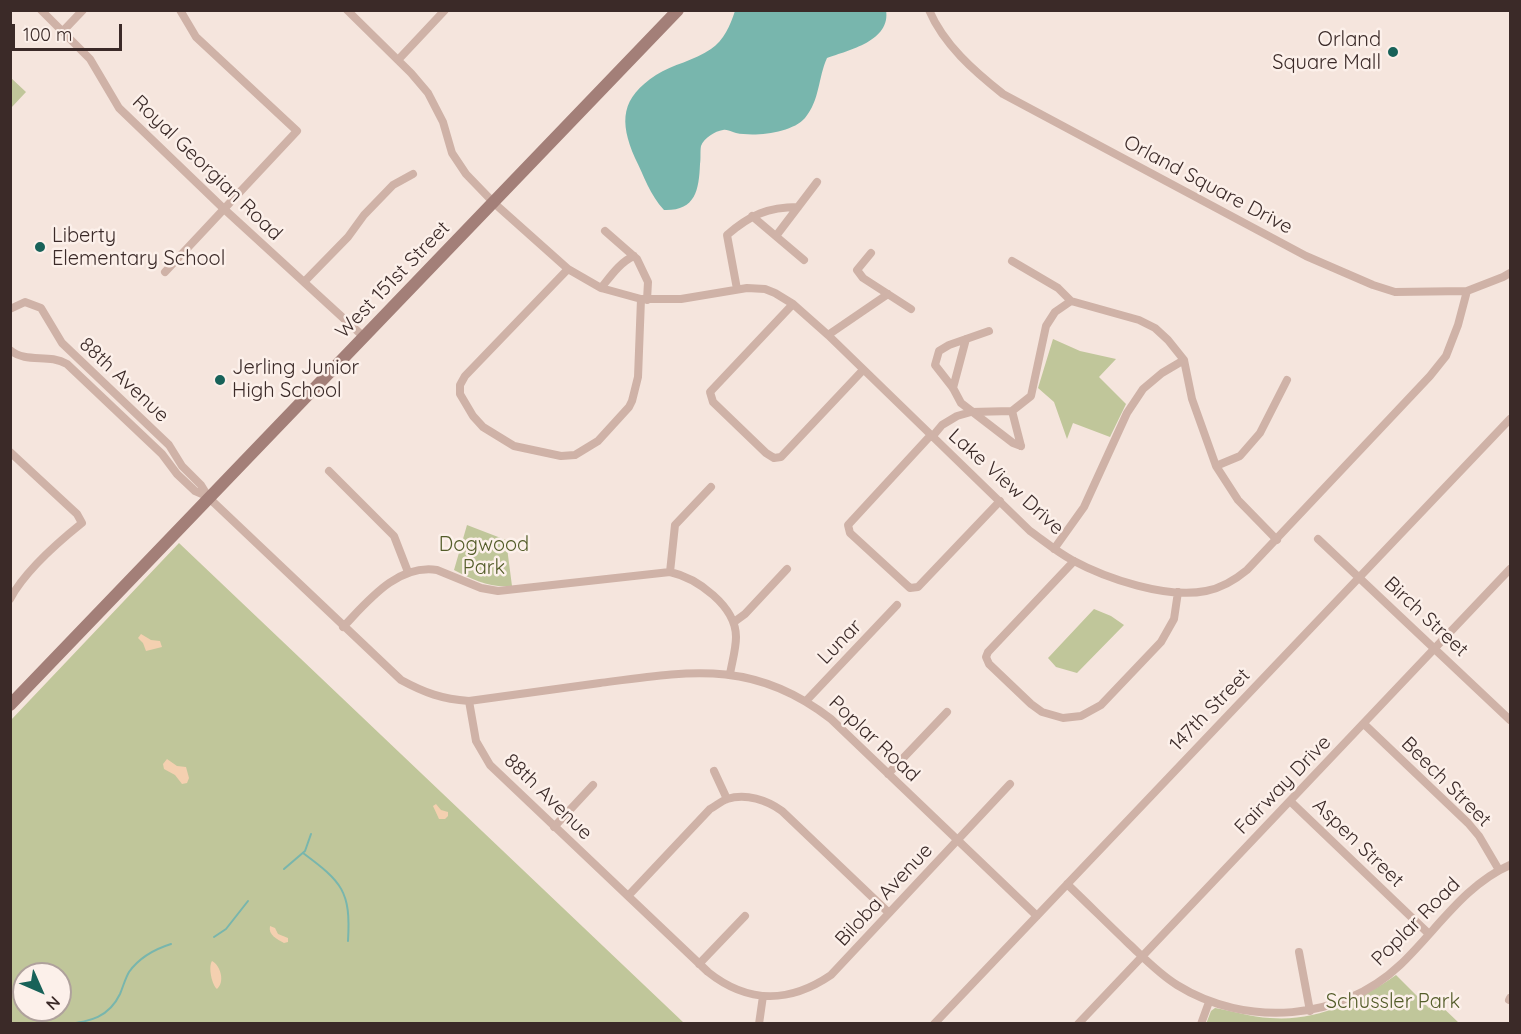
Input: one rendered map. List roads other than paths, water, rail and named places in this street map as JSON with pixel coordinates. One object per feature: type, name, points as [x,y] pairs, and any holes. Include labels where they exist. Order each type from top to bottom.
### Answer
[{"type":"street","name":"Royal Georgian Road","points":[[41,10],[97,68],[119,108],[365,338]]},
{"type":"street","points":[[63,31],[83,10]]},
{"type":"street","points":[[165,272],[297,131],[196,36],[180,10]]},
{"type":"street","name":"Lake View Drive","points":[[347,10],[422,84],[443,122],[452,153],[466,174],[494,203],[568,269],[601,288],[644,300],[681,299],[737,289],[765,289],[793,304],[828,335],[1030,531],[1074,561],[1128,583],[1178,592],[1207,591],[1227,584],[1247,570],[1430,376],[1446,356],[1458,325],[1467,291]]},
{"type":"street","points":[[398,60],[445,10]]},
{"type":"street","name":"West 151st Street","points":[[10,705],[678,10]]},
{"type":"street","name":"Orland Square Drive","points":[[929,10],[948,41],[980,75],[1003,94],[1306,256],[1356,279],[1395,292],[1467,291],[1503,278],[1510,273]]},
{"type":"street","points":[[304,282],[348,237],[364,214],[393,185],[413,174]]},
{"type":"street","points":[[776,236],[817,182]]},
{"type":"street","points":[[737,289],[727,235],[745,219],[752,216],[777,207],[798,207]]},
{"type":"street","points":[[752,216],[804,260]]},
{"type":"street","points":[[568,269],[465,376],[460,385],[462,400],[477,422],[514,446],[561,456],[575,455],[598,441],[629,407],[638,382],[644,300],[648,282],[644,271],[633,256],[605,231]]},
{"type":"street","points":[[871,253],[857,270],[863,278],[911,309]]},
{"type":"street","points":[[601,288],[633,256]]},
{"type":"street","points":[[1012,261],[1058,288],[1071,302],[1139,320],[1155,328],[1184,360],[1192,399],[1216,466],[1238,500],[1277,540]]},
{"type":"street","points":[[828,335],[888,294]]},
{"type":"street","name":"88th Avenue","points":[[10,309],[25,302],[41,308],[62,343],[169,445],[182,466],[201,485],[209,498],[343,627],[401,680],[443,699],[469,701],[476,741],[487,761],[699,964],[725,984],[743,992],[763,996]]},
{"type":"street","points":[[1000,501],[918,587],[910,588],[848,529],[849,522],[947,421],[971,412],[1012,411],[1031,396],[1046,326],[1055,312],[1071,302]]},
{"type":"street","points":[[793,304],[713,388],[710,395],[713,402],[774,458],[781,457],[863,370]]},
{"type":"street","points":[[989,331],[939,351],[935,365],[953,388],[961,403],[1013,443],[1021,446],[1012,411]]},
{"type":"street","points":[[953,388],[966,339]]},
{"type":"street","name":"88th Avenue","points":[[10,350],[24,357],[48,357],[67,364],[162,454],[177,474],[195,491],[209,498]]},
{"type":"street","points":[[1054,549],[1084,507],[1127,413],[1143,389],[1162,373],[1184,360]]},
{"type":"street","points":[[1216,466],[1240,456],[1260,433],[1287,380]]},
{"type":"street","name":"147th Street","points":[[934,1023],[1510,419]]},
{"type":"street","points":[[10,452],[77,514],[82,523],[62,539],[19,584],[10,599]]},
{"type":"street","points":[[330,471],[394,536],[408,572]]},
{"type":"street","points":[[669,572],[675,525],[711,487]]},
{"type":"street","name":"Birch Street","points":[[1318,539],[1510,720]]},
{"type":"street","points":[[1074,561],[988,652],[986,657],[989,664],[1042,712],[1063,718],[1081,716],[1101,705],[1161,642],[1174,619],[1178,592]]},
{"type":"street","points":[[734,622],[745,614],[787,569]]},
{"type":"street","points":[[343,627],[378,591],[408,572],[437,570],[481,588],[498,591],[669,572],[689,578],[699,585],[728,612],[734,622],[736,637],[730,674]]},
{"type":"street","name":"Fairway Drive","points":[[1078,1023],[1510,572]]},
{"type":"street","name":"Lunar","points":[[806,701],[897,605]]},
{"type":"street","name":"Poplar Road","points":[[469,701],[668,674],[705,672],[730,674],[772,684],[806,701],[831,719],[1037,916]]},
{"type":"street","points":[[888,774],[947,712]]},
{"type":"street","name":"Beech Street","points":[[1364,724],[1468,824],[1479,836],[1498,870]]},
{"type":"street","points":[[714,771],[727,799]]},
{"type":"street","name":"Biloba Avenue","points":[[763,996],[800,992],[823,980],[839,968],[1010,784]]},
{"type":"street","points":[[554,827],[593,785]]},
{"type":"street","points":[[628,896],[703,816],[727,799],[756,798],[774,805],[889,913]]},
{"type":"street","name":"Aspen Street","points":[[1290,801],[1429,934]]},
{"type":"street","name":"Poplar Road","points":[[1067,884],[1142,957],[1177,985],[1209,1002],[1261,1013],[1310,1011],[1329,1006],[1374,986],[1390,975],[1473,888],[1498,870],[1510,865]]},
{"type":"street","points":[[699,964],[746,916]]},
{"type":"street","points":[[1299,952],[1310,1011]]},
{"type":"street","points":[[759,1023],[763,996]]},
{"type":"street","points":[[1201,1023],[1209,1002]]},
{"type":"water","points":[[886,10],[886,21],[882,29],[867,43],[827,58],[810,111],[799,123],[773,133],[744,134],[725,130],[707,138],[701,146],[698,183],[693,198],[683,207],[664,210],[651,192],[630,145],[625,122],[626,111],[636,92],[656,75],[698,57],[716,45],[726,32],[735,11]]},
{"type":"waterway","points":[[284,869],[305,851],[311,834]]},
{"type":"waterway","points":[[303,853],[327,872],[341,889],[348,910],[348,941]]},
{"type":"waterway","points":[[214,937],[226,929],[248,901]]},
{"type":"waterway","points":[[66,1024],[91,1020],[104,1013],[116,1002],[133,967],[148,955],[171,944]]},
{"type":"place","name":"Orland Square Mall","points":[[1393,52]]},
{"type":"place","name":"Liberty Elementary School","points":[[40,247]]},
{"type":"place","name":"Jerling Junior High School","points":[[220,380]]},
{"type":"park label","name":"Dogwood Park","points":[[484,556]]},
{"type":"park label","name":"Schussler Park","points":[[1393,1002]]}]
